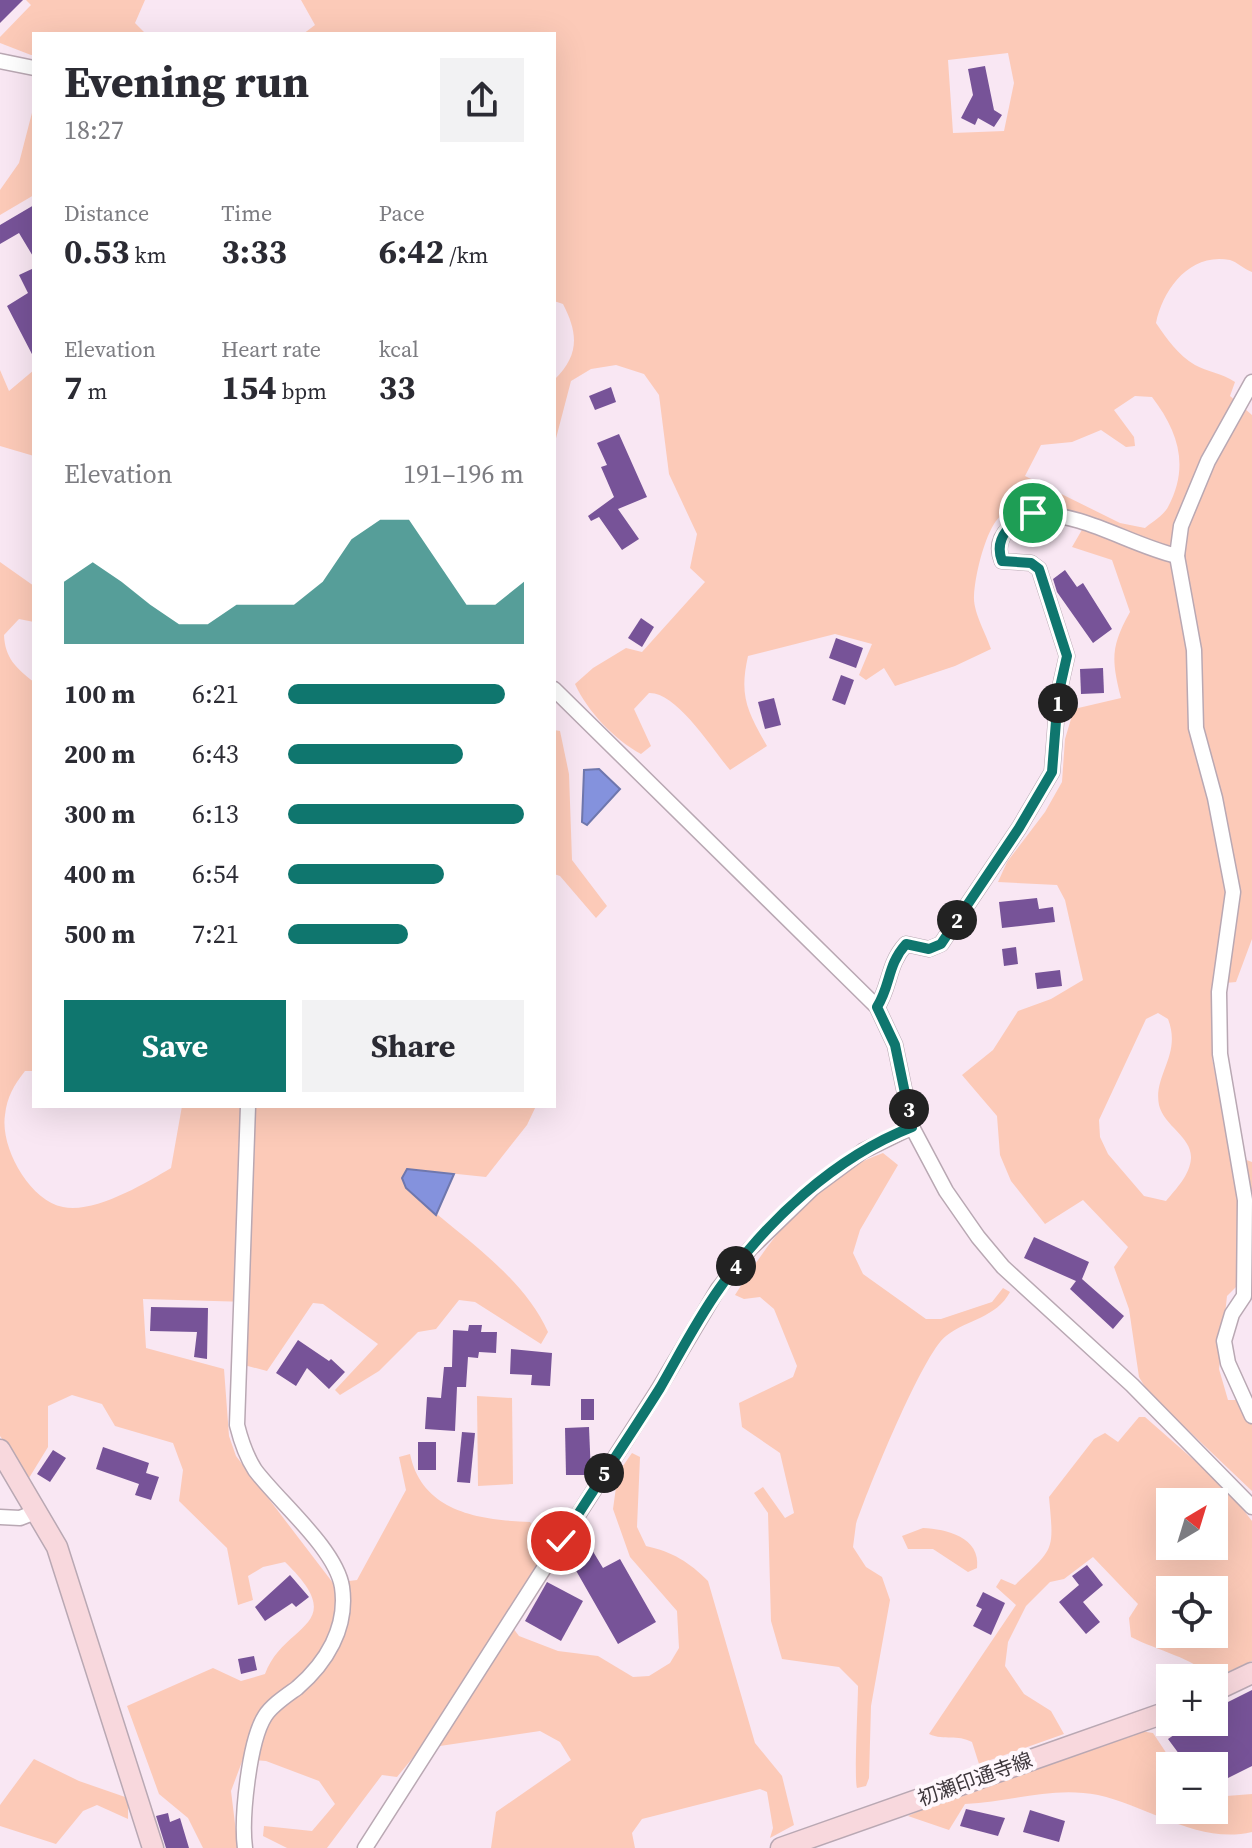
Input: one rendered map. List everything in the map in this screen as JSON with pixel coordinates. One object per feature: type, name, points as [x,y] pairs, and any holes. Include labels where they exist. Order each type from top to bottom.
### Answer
[{"type":"main road","points":[[0,1450],[57,1547],[153,1848]]},
{"type":"main road","points":[[1228,1684],[1252,1673]]},
{"type":"main road","name":"初瀬印通寺線","points":[[781,1848],[1156,1716]]},
{"type":"street","points":[[0,61],[32,68]]},
{"type":"street","points":[[1252,382],[1208,461],[1181,526],[1177,556],[1194,650],[1196,728],[1215,798],[1233,892],[1219,992],[1220,1054],[1245,1200],[1248,1293],[1232,1314],[1224,1341],[1228,1363],[1252,1416]]},
{"type":"street","points":[[877,1007],[883,998],[891,962],[906,944],[929,949],[941,944],[1019,828],[1052,772],[1058,696],[1067,656],[1039,569],[1031,563],[1002,561],[998,551],[1002,535],[1018,519],[1033,513],[1073,520],[1148,549],[1177,556]]},
{"type":"street","points":[[556,691],[877,1007],[895,1045],[912,1127],[946,1191],[1003,1267],[1132,1385],[1252,1507]]},
{"type":"street","points":[[245,1848],[255,1738],[266,1713],[318,1670],[327,1658],[339,1626],[342,1589],[329,1559],[255,1469],[244,1449],[237,1425],[248,1108]]},
{"type":"street","points":[[365,1848],[658,1390],[718,1289],[750,1249],[813,1188],[863,1151],[912,1127]]},
{"type":"street","points":[[0,1517],[20,1518],[38,1511]]},
{"type":"shaded area","points":[[26,0],[145,0],[135,23],[144,32],[32,32],[32,55],[0,43],[0,37],[31,5]]},
{"type":"shaded area","points":[[301,0],[1252,0],[1252,272],[1230,260],[1216,259],[1191,267],[1172,286],[1156,323],[1189,361],[1235,382],[1230,396],[1252,415],[1252,939],[1236,982],[1215,984],[1212,1058],[1230,1154],[1252,1162],[1252,1271],[1227,1296],[1219,1369],[1228,1400],[1252,1400],[1252,1491],[1148,1392],[1139,1377],[1129,1309],[1114,1267],[1128,1247],[1083,1200],[1045,1224],[1011,1181],[1000,1155],[997,1116],[962,1075],[993,1050],[1018,1011],[1051,999],[1083,980],[1065,900],[1057,885],[998,882],[1007,862],[1045,812],[1062,782],[1065,739],[1074,709],[1121,698],[1115,653],[1119,634],[1130,612],[1112,560],[1072,547],[1083,528],[1064,511],[1039,504],[1014,507],[1003,514],[990,531],[976,579],[976,609],[991,649],[955,666],[895,686],[884,668],[866,680],[859,675],[872,644],[835,634],[748,656],[744,682],[747,703],[767,746],[730,770],[682,711],[660,695],[649,693],[634,709],[651,746],[641,754],[631,748],[594,714],[575,684],[593,668],[626,648],[642,652],[705,582],[690,568],[697,534],[669,474],[659,395],[644,374],[616,365],[591,369],[571,381],[556,438],[556,378],[572,353],[574,334],[563,304],[556,302],[556,32],[306,32],[315,25]],"holes":[[[1008,53],[1014,83],[1004,131],[953,133],[948,60]],[[1135,396],[1152,397],[1169,423],[1178,449],[1175,492],[1166,510],[1145,528],[1120,523],[1025,476],[1041,445],[1072,442],[1101,430],[1126,447],[1135,446],[1134,437],[1114,410]],[[1158,1013],[1168,1019],[1172,1043],[1160,1084],[1159,1105],[1166,1119],[1187,1144],[1191,1158],[1185,1176],[1166,1201],[1144,1196],[1108,1154],[1100,1137],[1099,1120],[1146,1019]]]},
{"type":"shaded area","points":[[32,113],[32,196],[0,215],[0,190],[19,163]]},
{"type":"shaded area","points":[[0,370],[9,391],[32,372],[32,455],[0,446]]},
{"type":"shaded area","points":[[0,562],[32,585],[32,622],[19,619],[4,635],[13,662],[32,680],[32,1071],[25,1071],[18,1081],[9,1097],[5,1115],[7,1142],[19,1170],[39,1194],[51,1202],[76,1208],[119,1196],[171,1168],[182,1108],[535,1108],[527,1125],[486,1177],[419,1170],[402,1178],[406,1188],[504,1271],[521,1290],[548,1332],[541,1344],[475,1302],[459,1300],[436,1329],[418,1332],[379,1371],[340,1395],[335,1390],[378,1344],[323,1304],[313,1303],[267,1371],[244,1365],[249,1302],[143,1299],[146,1348],[224,1369],[229,1436],[236,1456],[333,1583],[357,1580],[406,1490],[399,1457],[410,1454],[427,1489],[440,1500],[473,1515],[530,1522],[547,1545],[506,1619],[519,1636],[558,1651],[598,1656],[633,1677],[649,1676],[670,1663],[679,1648],[677,1611],[630,1557],[613,1509],[618,1473],[632,1453],[640,1457],[637,1527],[646,1546],[680,1559],[708,1581],[755,1743],[782,1776],[794,1825],[770,1838],[773,1828],[767,1792],[760,1789],[642,1819],[632,1833],[635,1848],[491,1848],[496,1812],[571,1760],[560,1742],[540,1731],[420,1749],[397,1777],[382,1775],[327,1848],[287,1848],[263,1836],[264,1826],[312,1831],[335,1804],[319,1781],[266,1761],[243,1759],[231,1791],[238,1848],[203,1848],[188,1818],[159,1794],[127,1706],[213,1668],[241,1681],[265,1674],[274,1657],[307,1623],[313,1612],[313,1600],[304,1583],[285,1562],[263,1567],[248,1576],[253,1600],[238,1605],[227,1548],[179,1501],[183,1470],[173,1443],[115,1426],[102,1404],[72,1395],[48,1406],[48,1447],[29,1478],[0,1436]]},
{"type":"shaded area","points":[[556,730],[560,731],[569,774],[572,860],[607,906],[596,918],[556,875]]},
{"type":"shaded area","points":[[883,1153],[898,1165],[860,1230],[853,1253],[863,1274],[926,1319],[941,1319],[992,1302],[1003,1288],[1010,1292],[997,1307],[954,1330],[936,1348],[896,1424],[856,1524],[853,1547],[866,1567],[882,1577],[890,1600],[871,1706],[869,1778],[866,1786],[857,1788],[858,1686],[839,1667],[782,1659],[771,1621],[768,1513],[754,1493],[763,1487],[785,1518],[794,1513],[780,1453],[742,1427],[739,1403],[793,1377],[797,1366],[774,1309],[760,1297],[744,1299],[735,1295],[764,1251],[797,1211],[836,1177]]},
{"type":"shaded area","points":[[477,1396],[512,1398],[513,1484],[478,1486]]},
{"type":"shaded area","points":[[1139,1417],[1145,1417],[1226,1488],[1156,1488],[1156,1560],[1228,1560],[1228,1490],[1252,1521],[1252,1661],[1228,1672],[1228,1664],[1193,1664],[1158,1648],[1228,1648],[1228,1576],[1156,1576],[1156,1647],[1131,1637],[1129,1618],[1138,1604],[1093,1557],[1064,1579],[1050,1582],[1026,1606],[1008,1642],[1005,1666],[1024,1694],[1051,1711],[1064,1734],[979,1764],[972,1742],[929,1734],[1016,1605],[996,1587],[1001,1579],[1015,1585],[1045,1555],[1051,1539],[1049,1497],[1094,1439],[1105,1433],[1118,1442]]},
{"type":"shaded area","points":[[923,1528],[942,1530],[968,1542],[977,1557],[977,1568],[968,1572],[933,1549],[908,1549],[902,1536]]},
{"type":"shaded area","points":[[1140,1731],[1153,1733],[1166,1752],[1156,1752],[1156,1815],[1098,1795],[1064,1792],[965,1804],[949,1830],[908,1816],[954,1795]]},
{"type":"shaded area","points":[[34,1759],[79,1781],[128,1798],[128,1819],[97,1805],[83,1811],[56,1844],[0,1826],[0,1805]]},
{"type":"shaded area","points":[[1252,1794],[1252,1832],[1232,1835],[1179,1824],[1228,1824],[1228,1796]]},
{"type":"water","points":[[599,769],[620,789],[587,825],[582,822],[584,770]]},
{"type":"water","points":[[407,1169],[454,1174],[436,1215],[406,1188],[402,1178]]},
{"type":"building","points":[[0,0],[23,0],[0,23]]},
{"type":"building","points":[[985,66],[994,110],[1002,115],[994,127],[978,118],[975,125],[961,118],[973,95],[968,69]]},
{"type":"building","points":[[32,206],[32,255],[19,233],[0,244],[0,225]]},
{"type":"building","points":[[32,269],[32,354],[7,306],[28,293],[19,275]]},
{"type":"building","points":[[611,387],[616,402],[595,410],[589,396]]},
{"type":"building","points":[[619,434],[647,497],[618,509],[639,539],[622,550],[599,517],[591,521],[588,516],[614,497],[601,467],[607,465],[597,443]]},
{"type":"building","points":[[1065,570],[1077,587],[1083,583],[1112,629],[1093,643],[1057,592],[1053,579]]},
{"type":"building","points":[[641,618],[654,627],[642,647],[628,638]]},
{"type":"building","points":[[836,638],[863,648],[856,668],[829,658]]},
{"type":"building","points":[[1103,668],[1104,693],[1081,694],[1080,669]]},
{"type":"building","points":[[841,675],[854,680],[845,705],[832,700]]},
{"type":"building","points":[[774,698],[781,725],[765,729],[758,702]]},
{"type":"building","points":[[1037,898],[1039,909],[1053,907],[1055,922],[1002,928],[999,902]]},
{"type":"building","points":[[1016,947],[1018,964],[1004,966],[1002,949]]},
{"type":"building","points":[[1060,970],[1062,986],[1037,989],[1035,973]]},
{"type":"building","points":[[1034,1237],[1089,1262],[1082,1279],[1124,1316],[1113,1329],[1070,1289],[1076,1281],[1024,1258]]},
{"type":"building","points":[[151,1307],[208,1308],[207,1359],[194,1357],[197,1332],[150,1331]]},
{"type":"building","points":[[469,1325],[482,1325],[481,1332],[497,1332],[496,1353],[479,1352],[478,1358],[468,1357],[466,1387],[457,1387],[455,1431],[425,1429],[427,1397],[441,1398],[444,1367],[452,1367],[453,1330],[468,1331]]},
{"type":"building","points":[[298,1340],[329,1361],[331,1359],[345,1372],[329,1389],[307,1368],[296,1386],[276,1373]]},
{"type":"building","points":[[511,1349],[552,1353],[550,1386],[531,1385],[532,1375],[510,1374]]},
{"type":"building","points":[[581,1399],[594,1399],[594,1420],[581,1420]]},
{"type":"building","points":[[589,1427],[591,1475],[566,1475],[565,1428]]},
{"type":"building","points":[[462,1432],[475,1433],[470,1483],[457,1482]]},
{"type":"building","points":[[418,1442],[436,1442],[436,1470],[418,1470]]},
{"type":"building","points":[[103,1447],[149,1463],[146,1473],[159,1477],[151,1500],[135,1495],[139,1484],[96,1469]]},
{"type":"building","points":[[53,1450],[66,1458],[50,1482],[37,1474]]},
{"type":"building","points":[[583,1535],[603,1568],[620,1559],[656,1622],[618,1644],[566,1553],[573,1541]]},
{"type":"building","points":[[1087,1565],[1103,1585],[1083,1602],[1100,1622],[1086,1634],[1059,1602],[1079,1585],[1072,1576]]},
{"type":"building","points":[[290,1575],[309,1597],[296,1607],[292,1603],[265,1621],[255,1607]]},
{"type":"building","points":[[547,1582],[583,1601],[561,1641],[525,1621]]},
{"type":"building","points":[[983,1592],[1005,1603],[991,1635],[973,1626],[982,1609],[976,1606]]},
{"type":"building","points":[[254,1656],[257,1670],[241,1674],[238,1659]]},
{"type":"building","points":[[1252,1690],[1252,1766],[1228,1778],[1228,1752],[1178,1752],[1168,1739],[1172,1736],[1228,1736],[1228,1702]]},
{"type":"building","points":[[966,1809],[1005,1818],[998,1836],[960,1826]]},
{"type":"building","points":[[1030,1810],[1065,1821],[1059,1842],[1023,1832]]},
{"type":"building","points":[[168,1813],[170,1822],[180,1818],[189,1848],[166,1848],[156,1816]]},
{"type":"route","points":[[561,1541],[658,1390],[718,1289],[750,1249],[790,1207],[842,1165],[889,1136],[912,1127],[895,1045],[877,1007],[883,998],[891,962],[906,944],[929,949],[941,944],[1038,799],[1052,772],[1058,696],[1067,656],[1039,569],[1031,563],[1002,561],[998,551],[1002,535],[1018,519],[1033,513]]}]
